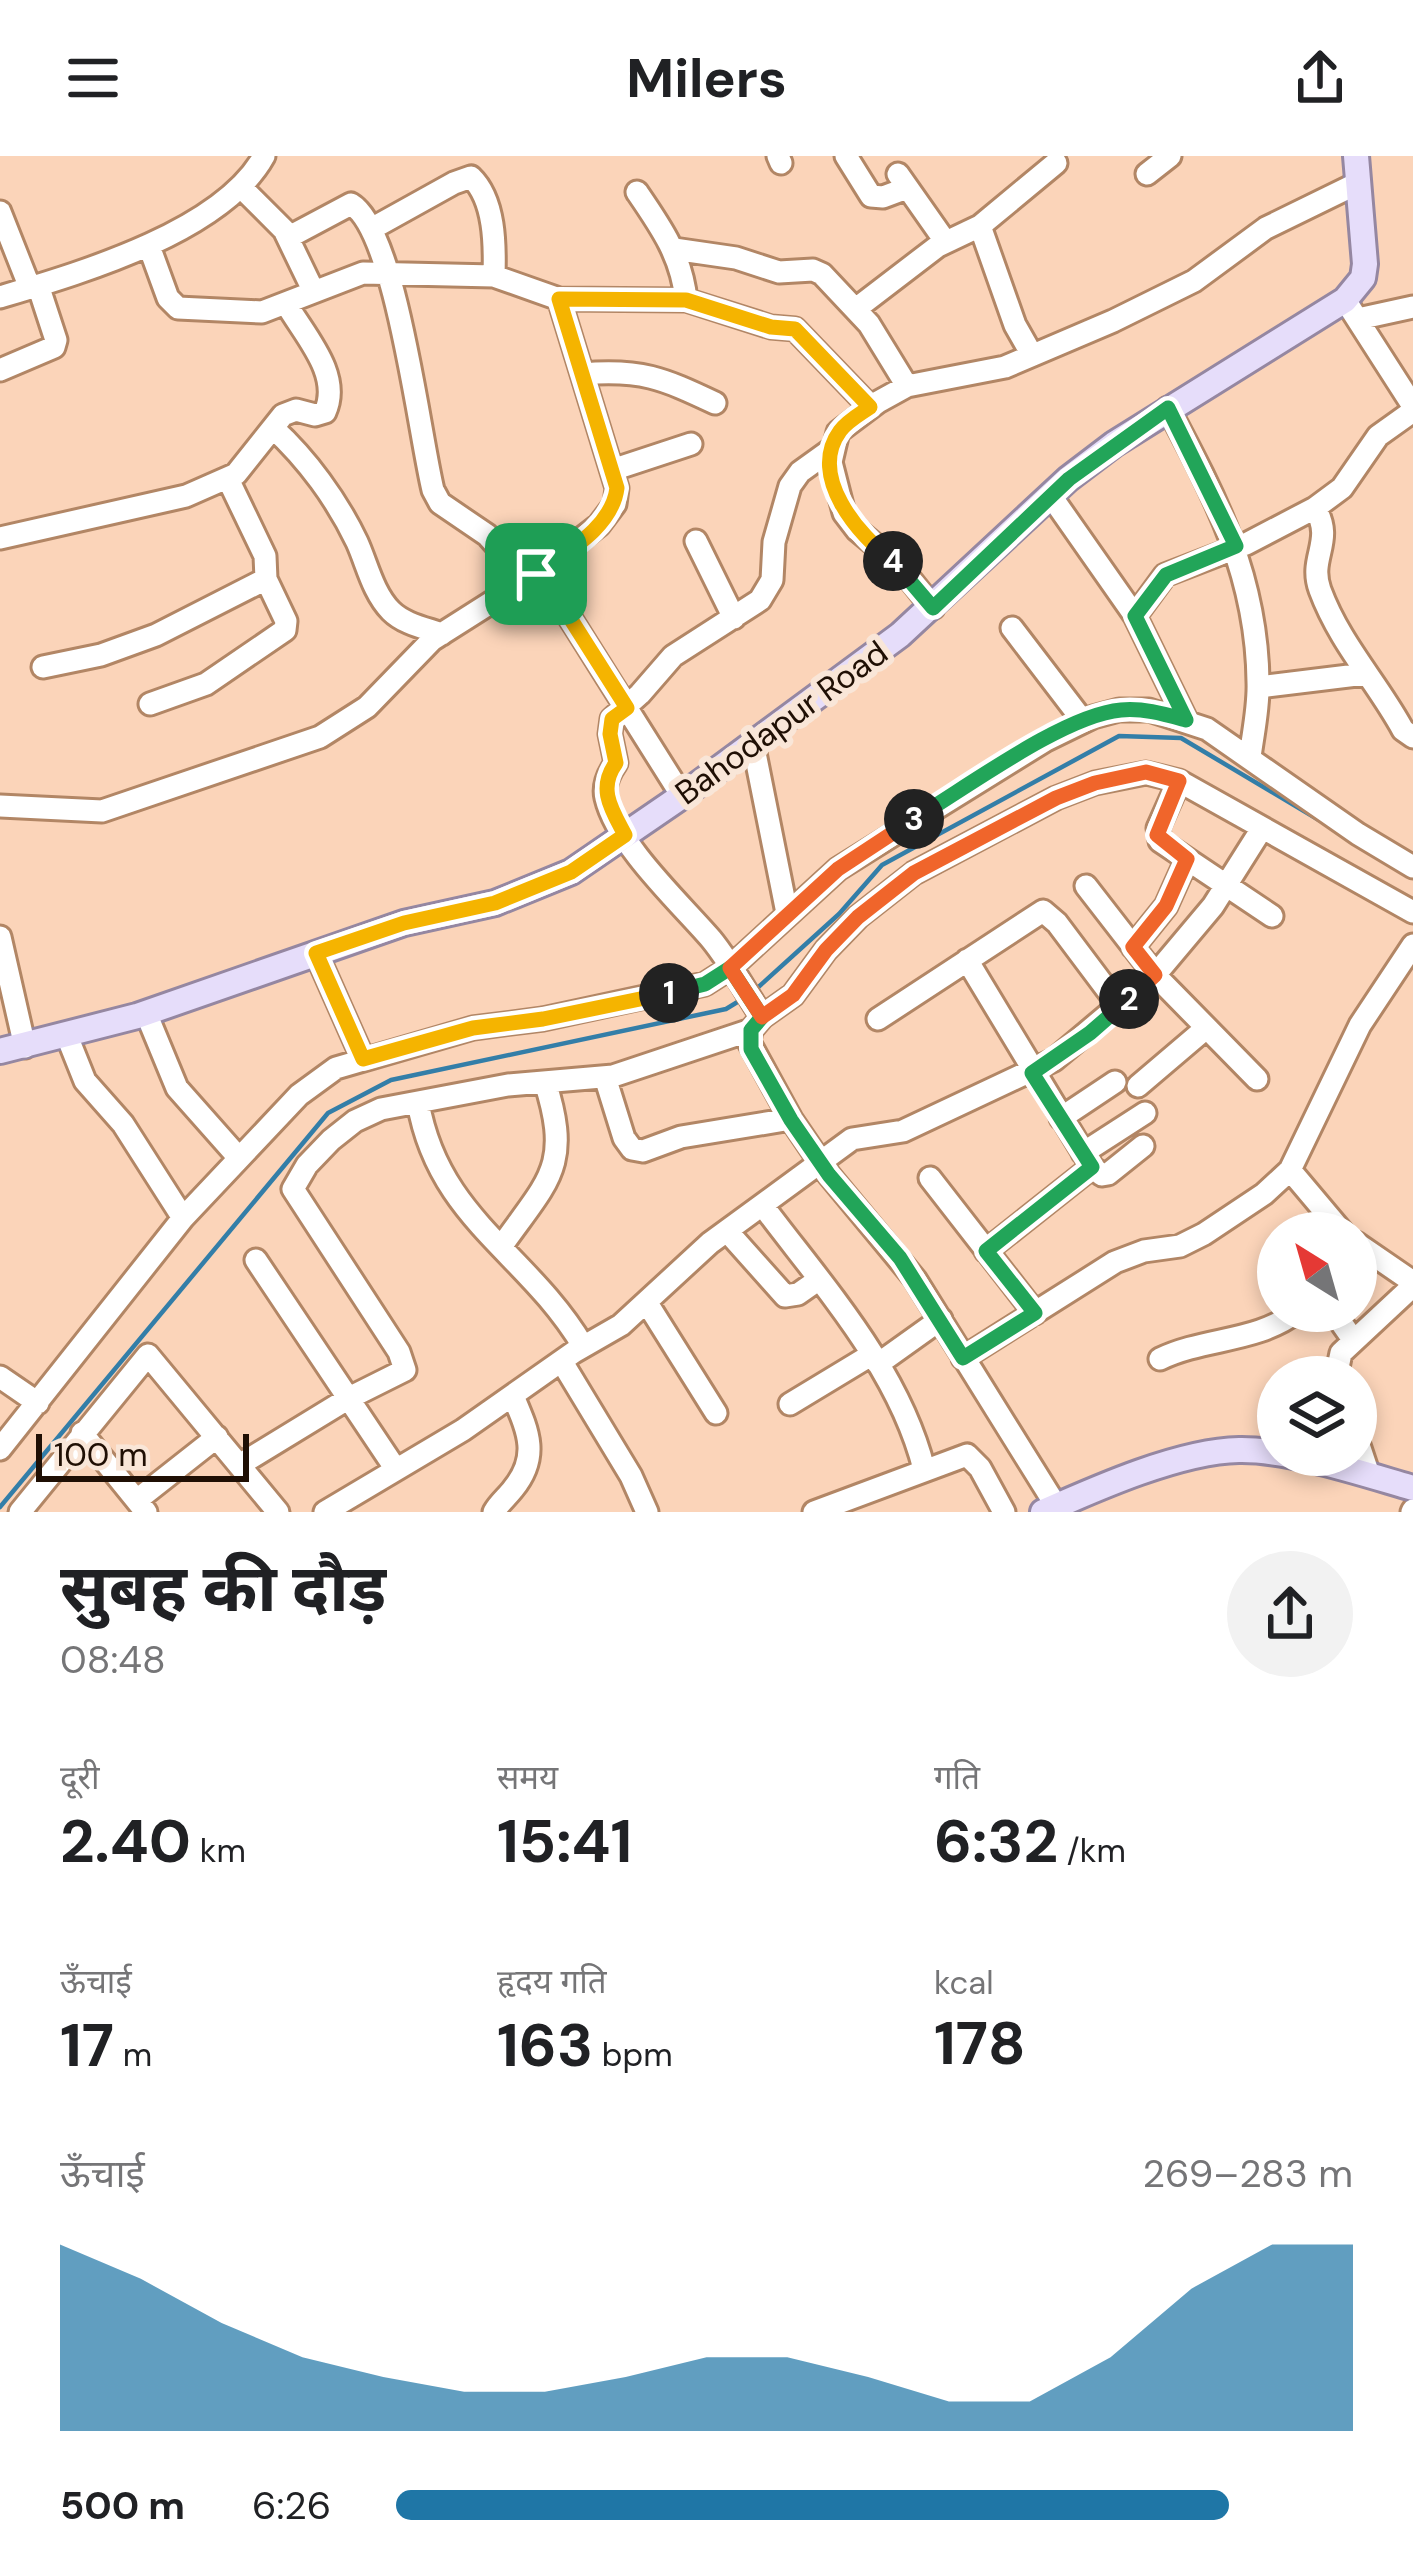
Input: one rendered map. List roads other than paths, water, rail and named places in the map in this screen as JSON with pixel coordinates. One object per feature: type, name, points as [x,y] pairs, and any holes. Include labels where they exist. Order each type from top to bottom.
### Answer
[{"type":"main road","points":[[1352,309],[1365,264],[1356,156]]},
{"type":"main road","name":"Bahodapur Road","points":[[12,1049],[146,1013],[404,923],[495,903],[571,872],[682,796],[933,608],[1051,496],[1114,444],[1168,408],[1352,309]]},
{"type":"main road","points":[[1053,1510],[1141,1472],[1238,1450],[1257,1454]]},
{"type":"main road","points":[[1372,1476],[1413,1488]]},
{"type":"street","points":[[847,156],[871,196],[883,196],[902,181],[945,241]]},
{"type":"street","points":[[1147,174],[1170,156]]},
{"type":"street","points":[[0,296],[149,246],[242,188],[257,160]]},
{"type":"street","points":[[857,308],[945,241],[980,226],[1056,163]]},
{"type":"street","points":[[373,228],[471,177],[477,181],[491,220],[494,276]]},
{"type":"street","points":[[933,608],[898,564],[844,513],[832,449],[838,432],[907,386],[981,374],[1032,356],[1194,281],[1266,228],[1356,184]]},
{"type":"street","points":[[242,188],[289,238],[313,290]]},
{"type":"street","points":[[637,192],[674,249],[686,300]]},
{"type":"street","points":[[289,238],[351,204],[373,228],[390,275],[440,502],[487,535],[570,618],[682,796]]},
{"type":"street","points":[[0,212],[56,340],[53,346],[0,370]]},
{"type":"street","points":[[980,226],[1015,325],[1032,356]]},
{"type":"street","points":[[149,246],[168,298],[178,308],[262,311],[363,273],[494,276],[559,299],[686,300],[771,327],[795,329],[870,407]]},
{"type":"street","points":[[674,249],[736,258],[779,272],[813,270],[857,308],[907,386]]},
{"type":"street","points":[[0,806],[102,811],[320,737],[368,707],[442,634],[532,577],[599,526],[615,504],[617,488],[559,299]]},
{"type":"street","points":[[0,538],[186,496],[244,467],[291,411],[325,412],[330,400],[328,377],[287,305]]},
{"type":"street","points":[[1135,616],[1166,575],[1315,508],[1342,488],[1378,436],[1413,408],[1352,309],[1413,307]]},
{"type":"street","points":[[582,374],[632,371],[656,376],[715,403]]},
{"type":"street","points":[[1168,408],[1236,546],[1256,639],[1258,687],[1250,757]]},
{"type":"street","points":[[273,428],[293,447],[349,525],[392,613],[442,634]]},
{"type":"street","points":[[612,470],[692,444]]},
{"type":"street","points":[[832,449],[800,472],[790,486],[774,542],[768,589],[760,600],[673,656],[612,719],[616,763],[609,772],[605,796],[625,835],[676,902],[715,943],[756,1018],[751,1049],[791,1120],[900,1258],[1053,1510]]},
{"type":"street","points":[[150,704],[206,684],[285,630],[286,621],[266,579],[265,556],[228,479]]},
{"type":"street","points":[[1051,496],[1135,616],[1186,720]]},
{"type":"street","points":[[1315,508],[1325,537],[1317,563],[1319,588],[1335,626],[1403,730],[1413,737]]},
{"type":"street","points":[[696,541],[734,618]]},
{"type":"street","points":[[43,667],[101,655],[156,634],[266,579]]},
{"type":"street","points":[[1012,628],[1083,722]]},
{"type":"street","points":[[1258,687],[1365,674]]},
{"type":"street","points":[[0,1449],[183,1218],[299,1095],[337,1068],[473,1028],[543,1019],[734,974],[788,913],[838,869],[1083,722],[1119,710],[1149,710],[1207,729],[1413,867]]},
{"type":"street","points":[[753,743],[788,913]]},
{"type":"street","points":[[241,1464],[405,1370],[293,1189],[308,1165],[355,1121],[381,1108],[643,1069],[756,1018],[793,995],[858,917],[914,873],[1056,798],[1146,772],[1179,781],[1413,912]]},
{"type":"street","points":[[1179,781],[1157,835],[1271,916]]},
{"type":"street","points":[[325,1512],[621,1325],[675,1272],[852,1139],[903,1131],[1054,1060],[1155,975],[1213,906],[1261,830]]},
{"type":"street","points":[[1133,947],[1166,906],[1187,859]]},
{"type":"street","points":[[1087,886],[1155,975],[1257,1079]]},
{"type":"street","points":[[1174,888],[1213,906]]},
{"type":"street","points":[[878,1019],[1043,911],[1058,923],[1120,1007]]},
{"type":"street","points":[[0,937],[12,1049]]},
{"type":"street","points":[[963,1358],[1114,1262],[1144,1251],[1180,1246],[1264,1194],[1290,1170],[1360,1025],[1413,945]]},
{"type":"street","points":[[316,953],[363,1059]]},
{"type":"street","points":[[967,960],[1087,1160],[1102,1175],[1108,1174],[1143,1147]]},
{"type":"street","points":[[146,1013],[178,1088],[239,1159]]},
{"type":"street","points":[[1061,1118],[1126,1084],[1205,1029]]},
{"type":"street","points":[[67,1036],[85,1081],[122,1124],[183,1218]]},
{"type":"street","points":[[605,1076],[624,1138],[632,1149],[643,1151],[681,1137],[791,1120]]},
{"type":"street","points":[[501,1247],[554,1165],[558,1124],[545,1082]]},
{"type":"street","points":[[418,1102],[424,1135],[445,1183],[567,1320],[583,1346]]},
{"type":"street","points":[[986,1251],[1144,1113]]},
{"type":"street","points":[[1290,1170],[1325,1212]]},
{"type":"street","points":[[930,1178],[1035,1313]]},
{"type":"street","points":[[763,1206],[874,1359],[916,1436],[924,1469]]},
{"type":"street","points":[[727,1231],[785,1296],[798,1294],[818,1280]]},
{"type":"street","points":[[256,1260],[395,1468]]},
{"type":"street","points":[[1341,1356],[1413,1284],[1377,1264]]},
{"type":"street","points":[[647,1303],[716,1413]]},
{"type":"street","points":[[790,1404],[940,1319]]},
{"type":"street","points":[[1160,1359],[1200,1343],[1260,1332]]},
{"type":"street","points":[[1347,1332],[1354,1342]]},
{"type":"street","points":[[20,1512],[148,1355],[278,1512]]},
{"type":"street","points":[[562,1362],[631,1476],[647,1512]]},
{"type":"street","points":[[0,1377],[38,1403]]},
{"type":"street","points":[[494,1512],[528,1466],[531,1449],[513,1396]]},
{"type":"street","points":[[82,1433],[141,1506],[217,1436]]},
{"type":"street","points":[[814,1512],[967,1455],[980,1468],[1004,1512]]},
{"type":"waterway","points":[[754,991],[839,914],[882,865],[1119,736],[1181,738],[1319,820]]},
{"type":"waterway","points":[[0,1507],[328,1113],[391,1080],[726,1009],[744,998]]}]
